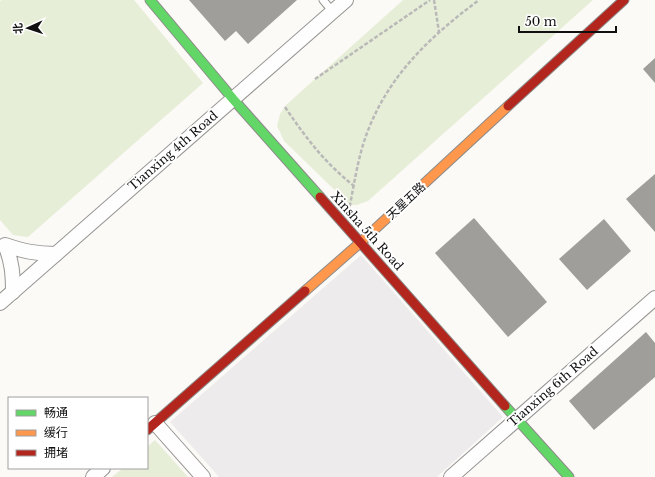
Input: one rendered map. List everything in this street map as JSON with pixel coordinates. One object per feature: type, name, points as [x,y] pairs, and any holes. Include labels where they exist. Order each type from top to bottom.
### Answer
[{"type":"street","name":"Xinsha 5th Road","points":[[150,0],[233,99],[569,477]]},
{"type":"street","name":"Tianxing 4th Road","points":[[0,304],[346,0]]},
{"type":"street","name":"天星五路","points":[[151,426],[361,242],[624,0]]},
{"type":"street","points":[[2,242],[26,252],[56,254]]},
{"type":"street","points":[[2,242],[10,257],[13,272],[13,292]]},
{"type":"street","name":"Tianxing 6th Road","points":[[451,477],[655,298]]},
{"type":"street","points":[[151,426],[203,477]]},
{"type":"street","points":[[93,477],[102,469]]},
{"type":"lane","points":[[323,0],[333,12]]},
{"type":"path","points":[[315,79],[430,0]]},
{"type":"path","points":[[434,0],[439,32]]},
{"type":"path","points":[[338,216],[350,205],[358,166],[369,128],[386,93],[408,63],[439,32],[479,0]]},
{"type":"path","points":[[285,107],[310,143],[336,172],[354,186]]},
{"type":"shaded area","points":[[361,255],[503,417],[437,477],[219,477],[170,422]]},
{"type":"green space","points":[[134,0],[203,83],[28,237],[13,235],[0,220],[0,1]]},
{"type":"green space","points":[[403,0],[593,0],[368,201],[357,205],[350,205],[284,141],[277,126],[280,114],[286,105]]},
{"type":"green space","points":[[155,440],[188,477],[112,477],[122,469],[148,469],[148,446]]},
{"type":"building","points":[[189,0],[297,0],[248,44],[236,31],[225,41]]},
{"type":"building","points":[[655,58],[655,83],[643,69]]},
{"type":"building","points":[[655,174],[655,232],[626,199]]},
{"type":"building","points":[[474,218],[547,302],[508,337],[435,253]]},
{"type":"building","points":[[604,219],[631,251],[587,290],[559,259]]},
{"type":"building","points":[[646,332],[655,343],[655,377],[594,430],[569,401]]},
{"type":"traffic: fast","points":[[150,0],[233,99],[320,197]]},
{"type":"traffic: fast","points":[[505,406],[569,477]]},
{"type":"traffic: slow","points":[[305,291],[361,242],[508,106]]},
{"type":"traffic: jam","points":[[508,106],[624,0]]},
{"type":"traffic: jam","points":[[320,197],[505,406]]},
{"type":"traffic: jam","points":[[148,429],[305,291]]}]
